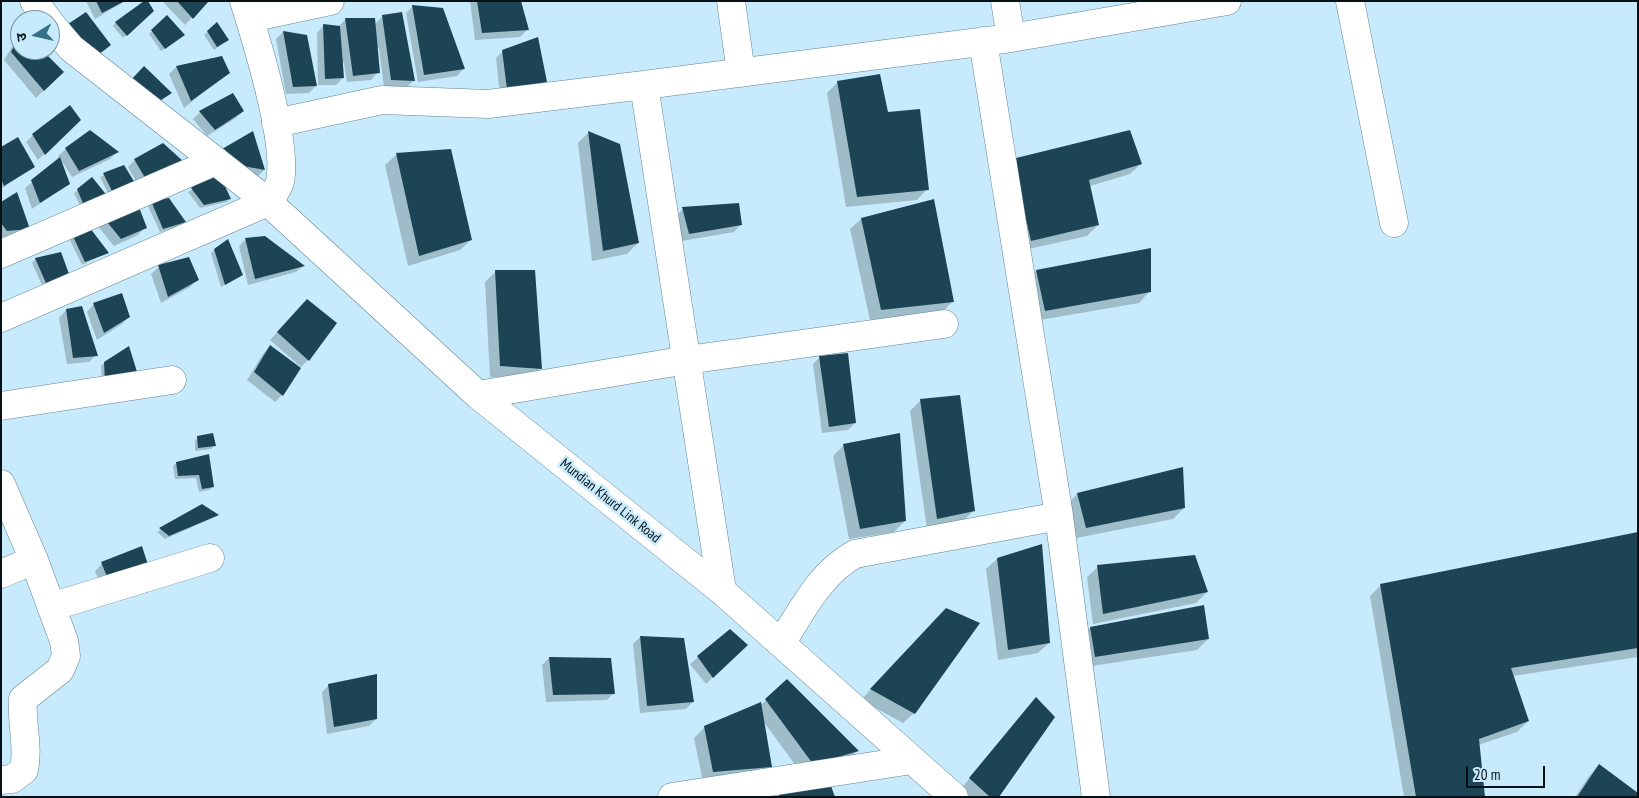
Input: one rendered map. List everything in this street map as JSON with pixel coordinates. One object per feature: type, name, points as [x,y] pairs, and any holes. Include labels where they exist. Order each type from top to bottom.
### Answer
[{"type":"street","points":[[1,318],[268,202],[280,184],[282,167],[276,123],[247,10],[330,1]]},
{"type":"street","points":[[730,1],[741,73]]},
{"type":"street","points":[[1005,1],[1011,38]]},
{"type":"street","points":[[1350,1],[1394,224]]},
{"type":"street","points":[[276,123],[382,100],[488,104],[741,73],[1011,38],[1214,2]]},
{"type":"street","name":"Mundian Khurd Link Road","points":[[60,35],[71,48],[268,202],[478,395],[722,591],[954,797]]},
{"type":"street","points":[[983,41],[1059,516],[1096,797]]},
{"type":"street","points":[[644,85],[722,591]]},
{"type":"street","points":[[1,254],[216,161]]},
{"type":"street","points":[[478,395],[687,360],[944,324]]},
{"type":"street","points":[[1,406],[172,380]]},
{"type":"street","points":[[1,484],[34,560],[64,640],[66,656],[60,670],[22,699],[21,717],[27,753],[24,770],[12,779],[1,780]]},
{"type":"street","points":[[781,643],[824,578],[836,564],[855,554],[1059,516]]},
{"type":"street","points":[[51,607],[210,558]]},
{"type":"street","points":[[1,574],[34,560]]},
{"type":"street","points":[[672,797],[912,760]]},
{"type":"building","points":[[96,1],[125,1],[102,13]]},
{"type":"building","points":[[144,1],[148,1],[154,11],[127,36],[115,22]]},
{"type":"building","points":[[177,1],[209,1],[193,19]]},
{"type":"building","points":[[477,1],[521,1],[529,30],[482,33]]},
{"type":"building","points":[[412,5],[443,8],[465,69],[424,75]]},
{"type":"building","points":[[86,12],[111,45],[98,55],[68,24]]},
{"type":"building","points":[[402,12],[415,81],[391,80],[382,15]]},
{"type":"building","points":[[167,15],[185,35],[165,49],[151,30]]},
{"type":"building","points":[[345,18],[375,18],[380,73],[353,76]]},
{"type":"building","points":[[217,22],[229,40],[217,47],[207,31]]},
{"type":"building","points":[[323,24],[340,26],[344,78],[325,79]]},
{"type":"building","points":[[283,31],[307,35],[317,86],[293,87]]},
{"type":"building","points":[[538,37],[547,82],[507,89],[502,50]]},
{"type":"building","points":[[222,56],[230,73],[191,101],[176,66]]},
{"type":"building","points":[[18,60],[52,60],[64,72],[44,91]]},
{"type":"building","points":[[144,66],[172,93],[155,104],[130,81]]},
{"type":"building","points":[[880,74],[888,112],[920,109],[929,190],[857,197],[837,81]]},
{"type":"building","points":[[233,93],[244,111],[215,130],[199,111]]},
{"type":"building","points":[[70,105],[81,120],[45,155],[32,134]]},
{"type":"building","points":[[90,130],[119,152],[79,171],[65,148]]},
{"type":"building","points":[[1130,130],[1142,164],[1089,180],[1099,225],[1031,241],[1012,159]]},
{"type":"building","points":[[253,131],[265,170],[237,165],[222,149]]},
{"type":"building","points":[[588,131],[620,144],[639,243],[603,251]]},
{"type":"building","points":[[18,137],[35,167],[4,186],[1,179],[1,147]]},
{"type":"building","points":[[163,143],[184,162],[148,183],[134,159]]},
{"type":"building","points":[[451,149],[472,240],[419,256],[396,153]]},
{"type":"building","points":[[60,157],[70,184],[40,203],[31,180]]},
{"type":"building","points":[[124,165],[135,183],[114,195],[103,173]]},
{"type":"building","points":[[218,171],[231,199],[204,205],[191,188]]},
{"type":"building","points":[[92,177],[109,198],[85,208],[77,189]]},
{"type":"building","points":[[17,192],[30,229],[7,231],[1,223],[1,202]]},
{"type":"building","points":[[169,198],[186,222],[163,229],[151,201]]},
{"type":"building","points":[[934,199],[954,302],[881,310],[861,218]]},
{"type":"building","points":[[137,202],[147,228],[121,239],[103,217]]},
{"type":"building","points":[[739,203],[742,225],[689,234],[682,207]]},
{"type":"building","points":[[90,228],[109,253],[85,262],[72,234]]},
{"type":"building","points":[[265,236],[305,266],[255,279],[245,238]]},
{"type":"building","points":[[228,239],[243,275],[225,285],[214,249]]},
{"type":"building","points":[[1151,248],[1151,292],[1045,311],[1036,270]]},
{"type":"building","points":[[61,252],[69,274],[49,290],[35,258]]},
{"type":"building","points":[[189,257],[199,280],[168,297],[158,265]]},
{"type":"building","points":[[495,270],[535,270],[542,369],[500,366]]},
{"type":"building","points":[[122,293],[130,317],[104,333],[93,303]]},
{"type":"building","points":[[307,299],[337,323],[309,361],[277,332]]},
{"type":"building","points":[[82,306],[98,356],[73,358],[66,309]]},
{"type":"building","points":[[270,345],[301,368],[283,396],[254,372]]},
{"type":"building","points":[[129,346],[138,375],[105,381],[104,362]]},
{"type":"building","points":[[848,353],[856,423],[829,427],[819,356]]},
{"type":"building","points":[[960,395],[975,511],[937,519],[920,399]]},
{"type":"building","points":[[213,433],[216,446],[198,448],[197,436]]},
{"type":"building","points":[[900,433],[906,521],[860,529],[843,444]]},
{"type":"building","points":[[209,454],[214,487],[202,489],[199,475],[178,476],[176,462]]},
{"type":"building","points":[[1183,467],[1185,508],[1086,528],[1077,493]]},
{"type":"building","points":[[202,504],[219,515],[169,536],[159,528]]},
{"type":"building","points":[[1638,532],[1638,648],[1511,668],[1529,721],[1479,739],[1485,797],[1416,797],[1380,584]]},
{"type":"building","points":[[1042,544],[1050,643],[1008,650],[997,558]]},
{"type":"building","points":[[142,546],[149,568],[108,579],[101,562]]},
{"type":"building","points":[[1195,555],[1208,592],[1103,614],[1097,565]]},
{"type":"building","points":[[1204,605],[1209,639],[1095,657],[1090,627]]},
{"type":"building","points":[[946,608],[980,623],[915,714],[870,689]]},
{"type":"building","points":[[730,629],[748,645],[713,678],[697,656]]},
{"type":"building","points":[[640,636],[684,638],[694,702],[647,706]]},
{"type":"building","points":[[549,657],[611,658],[615,694],[553,695]]},
{"type":"building","points":[[377,674],[377,719],[334,727],[328,684]]},
{"type":"building","points":[[787,679],[859,751],[813,764],[765,699]]},
{"type":"building","points":[[1036,697],[1055,717],[999,797],[990,797],[969,778]]},
{"type":"building","points":[[761,702],[772,767],[713,772],[704,726]]},
{"type":"building","points":[[1599,764],[1638,793],[1638,797],[1577,797]]},
{"type":"building","points":[[831,786],[835,797],[779,797],[778,790]]}]
